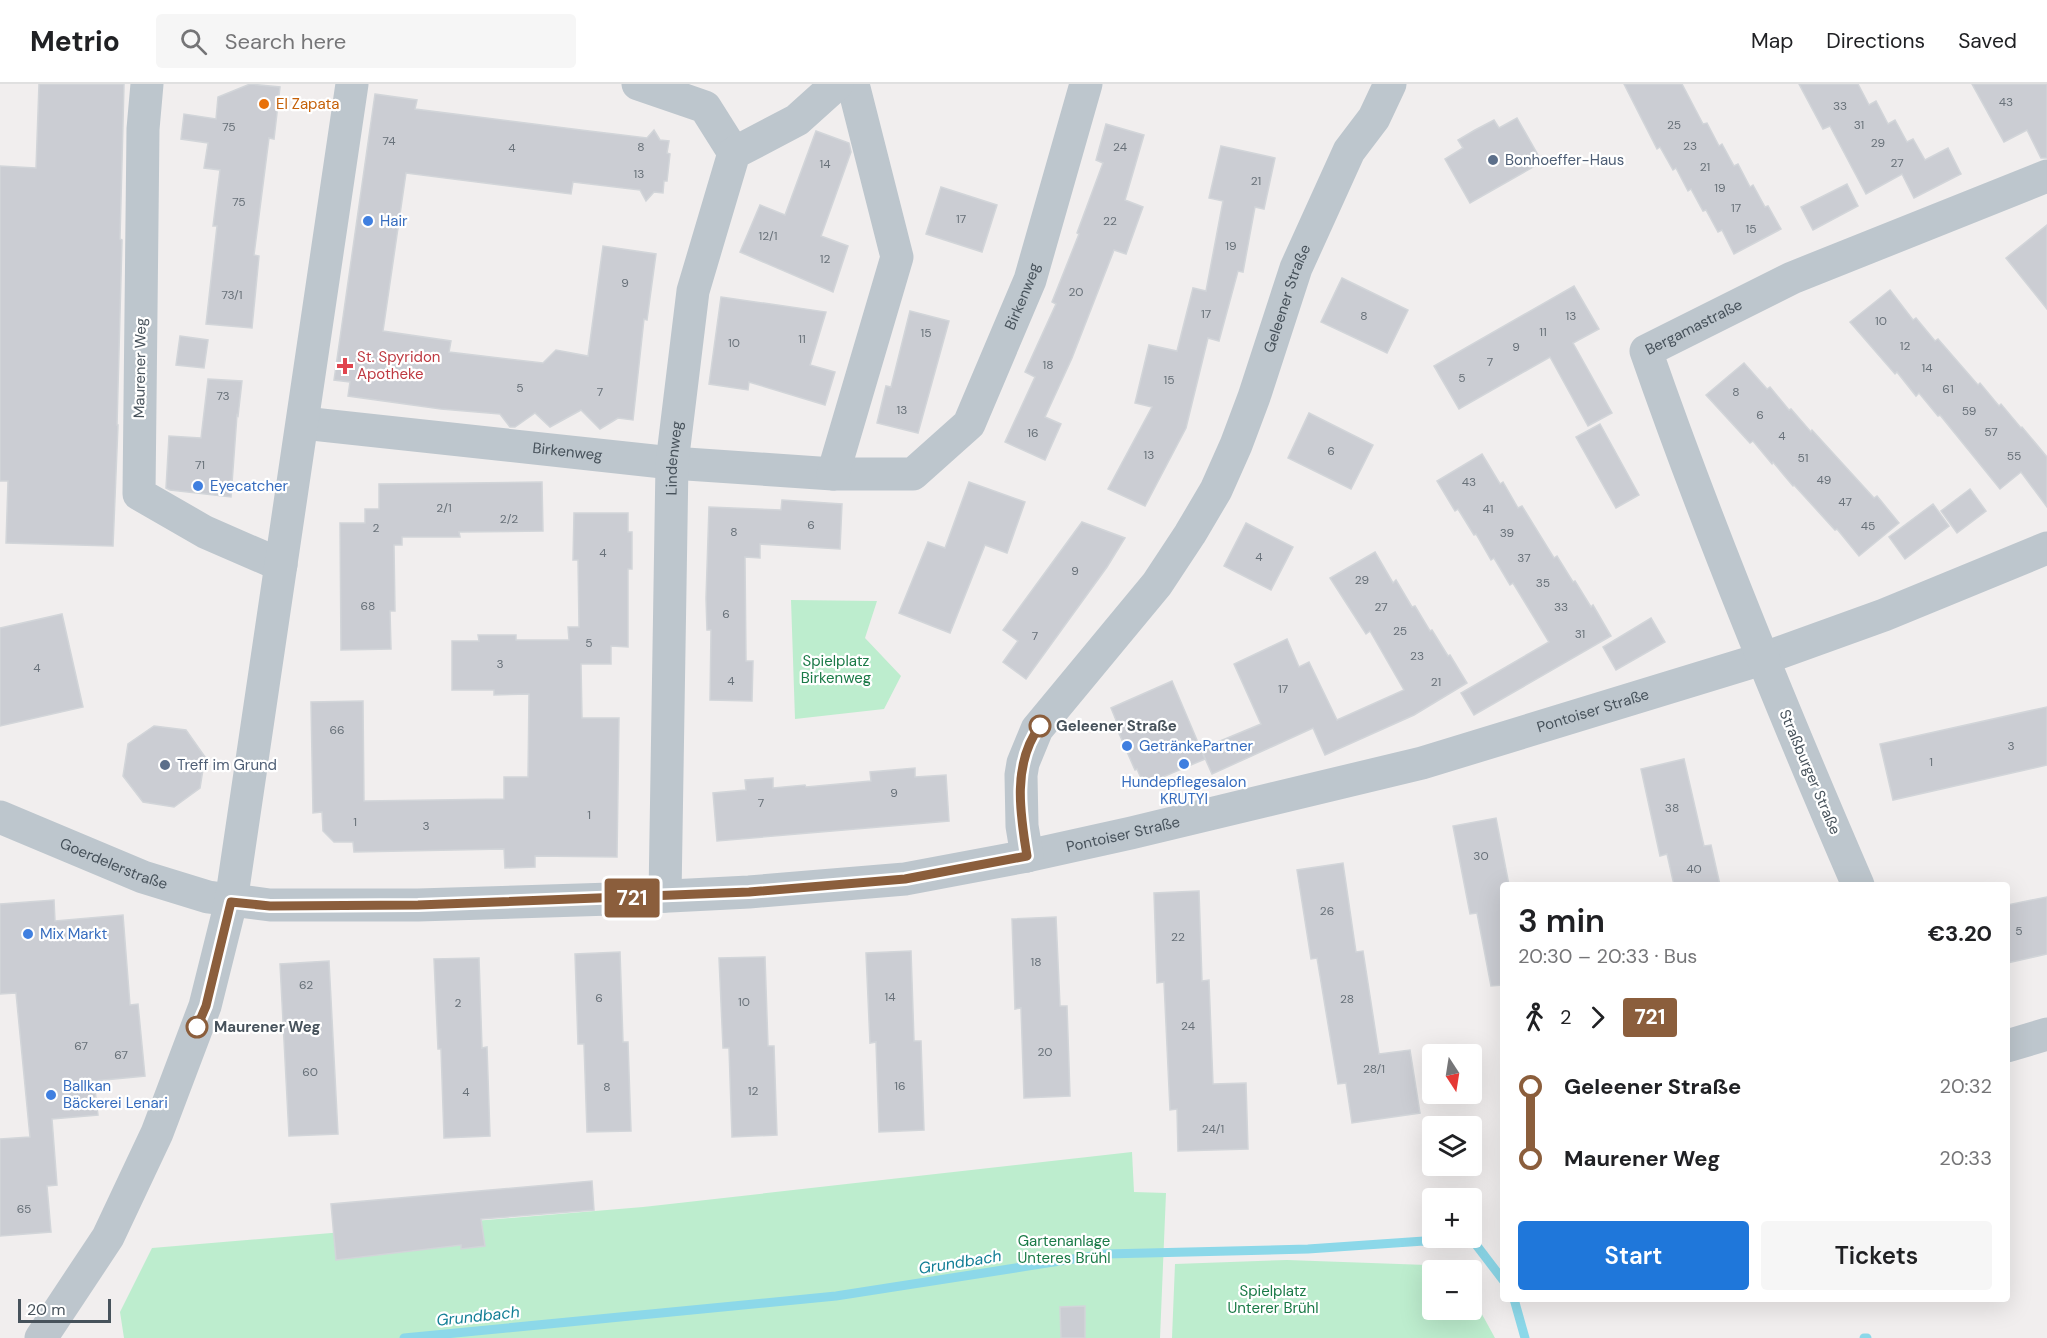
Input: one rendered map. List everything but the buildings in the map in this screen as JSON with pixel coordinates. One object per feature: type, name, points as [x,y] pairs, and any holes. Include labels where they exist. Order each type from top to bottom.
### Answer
[{"type":"street","name":"Maurener Weg","points":[[147,84],[143,129],[139,494],[205,532],[281,565]]},
{"type":"street","points":[[41,1338],[108,1237],[157,1133],[206,1006],[231,902],[352,84]]},
{"type":"street","points":[[638,84],[705,107],[734,153],[797,120],[837,84]]},
{"type":"street","points":[[833,474],[897,257],[854,84]]},
{"type":"street","name":"Birkenweg","points":[[303,423],[672,463],[833,474],[913,474],[969,424],[1030,280],[1086,84]]},
{"type":"street","name":"Geleener Straße","points":[[1027,856],[1022,826],[1021,775],[1023,763],[1037,729],[1157,584],[1216,490],[1254,397],[1296,268],[1350,151],[1374,118],[1390,84]]},
{"type":"street","name":"Lindenweg","points":[[665,896],[672,463],[693,291],[734,153]]},
{"type":"street","name":"Bergamastraße","points":[[1762,659],[1712,533],[1646,351],[1792,278],[2047,176]]},
{"type":"street","name":"Pontoiser Straße","points":[[231,902],[270,906],[418,905],[771,891],[905,879],[1027,856],[1422,764],[1762,659],[1884,615],[2047,548]]},
{"type":"street","name":"Straßburger Straße","points":[[1762,659],[1857,882]]},
{"type":"street","name":"Goerdelerstraße","points":[[0,817],[143,877],[231,902]]},
{"type":"street","points":[[2010,1045],[2047,1034]]},
{"type":"green space","name":"Spielplatz Birkenweg","points":[[791,600],[877,601],[865,638],[901,676],[884,709],[795,719]]},
{"type":"green space","name":"Gartenanlage Unteres Brühl","points":[[1132,1152],[1134,1192],[1166,1193],[1160,1338],[124,1338],[120,1312],[152,1248],[643,1207]]},
{"type":"green space","name":"Spielplatz Unterer Brühl","points":[[1287,1260],[1422,1265],[1422,1320],[1482,1320],[1482,1314],[1495,1338],[1172,1338],[1175,1264]]},
{"type":"waterway","name":"Grundbach","points":[[404,1338],[836,1296],[1105,1254],[1308,1249],[1424,1241],[1474,1242],[1500,1276]]},
{"type":"waterway","name":"Grundbach","points":[[1515,1302],[1525,1338]]},
{"type":"bus line","name":"721","points":[[197,1027],[206,1006],[231,902],[270,906],[418,905],[749,892],[905,879],[1027,856],[1022,826],[1021,775],[1023,763],[1040,726]]},
{"type":"place","name":"El Zapata","points":[[264,104]]},
{"type":"place","name":"Bonhoeffer-Haus","points":[[1493,160]]},
{"type":"place","name":"Hair","points":[[368,221]]},
{"type":"place","name":"St. Spyridon Apotheke","points":[[345,366]]},
{"type":"place","name":"Eyecatcher","points":[[198,486]]},
{"type":"place","name":"Geleener Straße","points":[[1040,726]]},
{"type":"place","name":"GetränkePartner","points":[[1127,746]]},
{"type":"place","name":"Hundepflegesalon KRUTYI","points":[[1184,764]]},
{"type":"place","name":"Treff im Grund","points":[[165,765]]},
{"type":"place","name":"Mix Markt","points":[[28,934]]},
{"type":"place","name":"Maurener Weg","points":[[197,1027]]},
{"type":"place","name":"Ballkan Bäckerei Lenari","points":[[51,1095]]}]
